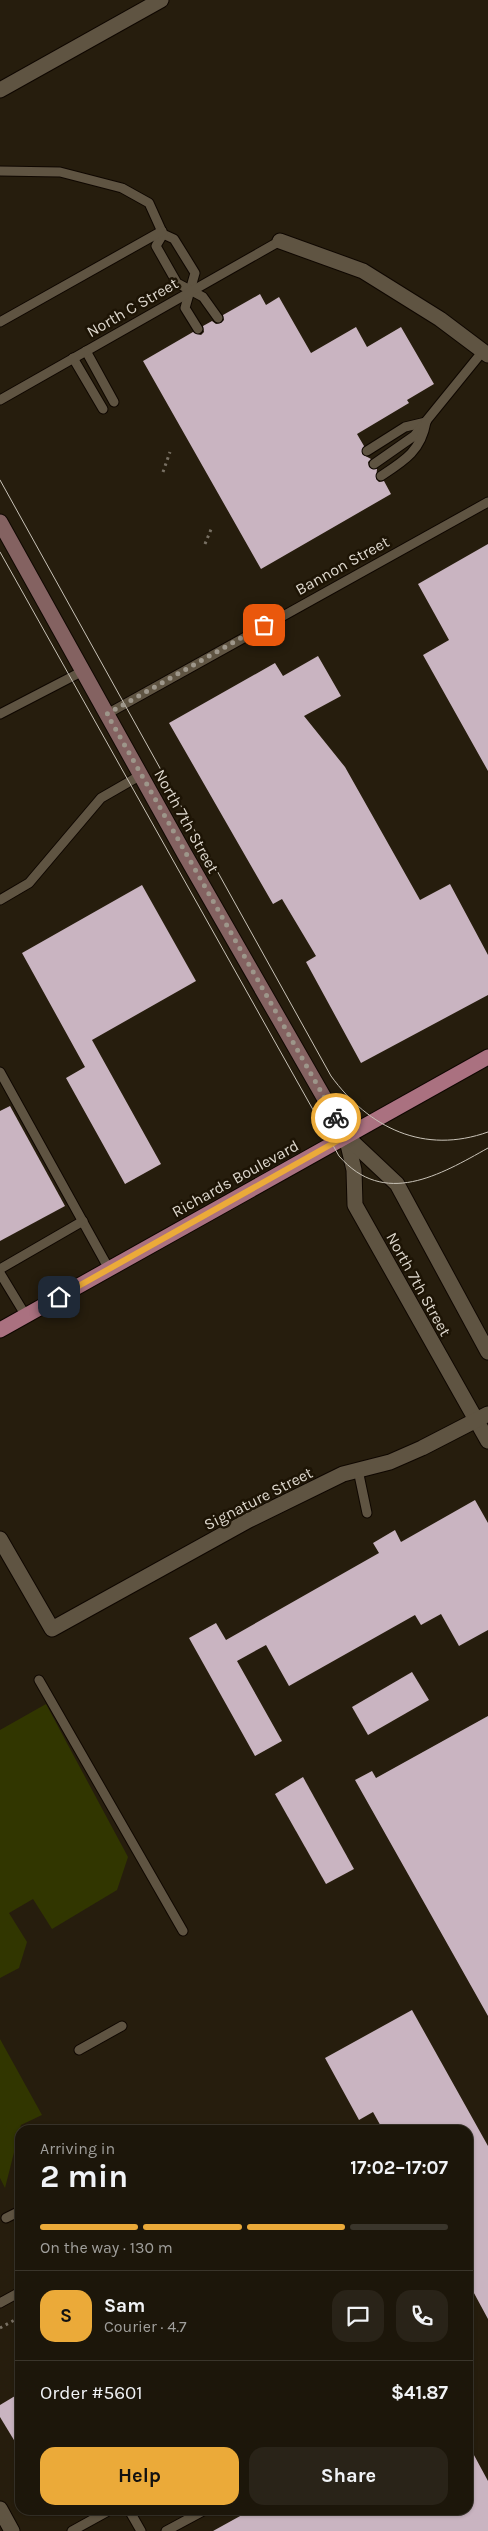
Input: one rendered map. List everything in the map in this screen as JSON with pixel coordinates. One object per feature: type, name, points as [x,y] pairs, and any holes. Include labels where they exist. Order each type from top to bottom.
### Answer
[{"type":"main road","name":"North 7th Street","points":[[0,522],[5,543],[83,671],[346,1136]]},
{"type":"main road","name":"Richards Boulevard","points":[[0,1330],[488,1057]]},
{"type":"street","points":[[0,90],[135,6],[161,0]]},
{"type":"street","points":[[280,241],[363,271],[440,319],[485,353]]},
{"type":"street","name":"North 7th Street","points":[[346,1136],[396,1184],[488,1352]]},
{"type":"street","name":"North 7th Street","points":[[346,1136],[354,1170],[355,1205],[482,1417],[488,1441]]},
{"type":"street","name":"Signature Street","points":[[0,1539],[52,1629],[250,1520],[342,1474],[390,1462],[482,1417]]},
{"type":"street","points":[[0,2509],[12,2531]]},
{"type":"lane","points":[[0,171],[60,172],[122,188],[148,203],[162,232],[174,238],[195,273],[185,308],[198,329]]},
{"type":"lane","points":[[162,232],[156,246],[178,283],[203,297],[218,318]]},
{"type":"lane","points":[[0,322],[162,232]]},
{"type":"lane","name":"North C Street","points":[[0,400],[190,290],[280,241]]},
{"type":"lane","points":[[86,351],[114,402]]},
{"type":"lane","points":[[374,464],[402,446],[426,422],[485,353]]},
{"type":"lane","points":[[73,358],[102,409]]},
{"type":"lane","points":[[367,451],[405,427],[426,422]]},
{"type":"lane","points":[[381,476],[400,463],[419,445],[426,422]]},
{"type":"lane","name":"Bannon Street","points":[[107,714],[488,502]]},
{"type":"lane","points":[[0,714],[83,671]]},
{"type":"lane","points":[[0,900],[29,883],[101,798],[141,775]]},
{"type":"lane","points":[[0,1072],[109,1269]]},
{"type":"lane","points":[[0,1269],[83,1220]]},
{"type":"lane","points":[[0,1274],[26,1316]]},
{"type":"lane","points":[[358,1470],[367,1513]]},
{"type":"lane","points":[[39,1680],[183,1931]]},
{"type":"lane","points":[[79,2050],[122,2026]]},
{"type":"lane","points":[[6,2218],[15,2214]]},
{"type":"lane","points":[[0,2303],[15,2295]]},
{"type":"lane","points":[[72,2531],[101,2515]]},
{"type":"lane","points":[[132,2515],[141,2531]]},
{"type":"lane","points":[[166,2531],[196,2515]]},
{"type":"path","points":[[163,472],[170,452]]},
{"type":"path","points":[[205,544],[212,527]]},
{"type":"path","points":[[0,2328],[15,2318]]},
{"type":"green space","points":[[46,1704],[128,1857],[117,1890],[52,1929],[33,1899],[9,1913],[27,1942],[19,1968],[0,1978],[0,1730]]},
{"type":"green space","points":[[0,2039],[42,2115],[21,2125],[15,2125],[15,2149],[5,2188],[0,2178]]},
{"type":"building","points":[[260,294],[266,305],[279,297],[311,353],[356,327],[367,347],[401,327],[434,384],[407,400],[409,403],[357,434],[364,446],[362,454],[371,459],[368,462],[369,467],[377,469],[376,479],[379,482],[384,481],[391,494],[261,569],[143,361],[193,332],[201,335],[204,332],[203,326],[212,321],[216,324],[221,323],[224,320],[223,315]]},
{"type":"building","points":[[488,544],[488,771],[423,655],[449,640],[418,584]]},
{"type":"building","points":[[318,656],[341,696],[304,716],[345,767],[420,900],[450,884],[488,955],[488,995],[361,1063],[306,962],[316,956],[282,899],[273,904],[169,723],[275,663],[283,676]]},
{"type":"building","points":[[142,885],[196,981],[92,1040],[161,1164],[125,1184],[66,1078],[85,1067],[22,953]]},
{"type":"building","points":[[10,1106],[65,1206],[0,1241],[0,1111]]},
{"type":"building","points":[[475,1500],[488,1523],[488,1630],[459,1646],[441,1614],[421,1625],[415,1615],[289,1686],[266,1645],[237,1661],[282,1741],[255,1756],[189,1638],[216,1623],[226,1640],[379,1553],[373,1543],[395,1530],[401,1542]]},
{"type":"building","points":[[412,1672],[429,1700],[368,1735],[352,1707]]},
{"type":"building","points":[[488,1716],[488,2016],[355,1780],[372,1771],[376,1778]]},
{"type":"building","points":[[303,1777],[354,1869],[326,1884],[275,1794]]},
{"type":"building","points":[[412,2010],[488,2146],[488,2319],[473,2291],[473,2125],[380,2125],[373,2112],[359,2120],[325,2058]]},
{"type":"building","points":[[15,2396],[15,2442],[0,2417],[0,2405]]},
{"type":"building","points":[[473,2453],[488,2481],[488,2531],[213,2531],[242,2515],[473,2515]]},
{"type":"tram line","points":[[0,480],[331,1076],[363,1110],[380,1123],[400,1132],[420,1138],[442,1140],[464,1138],[488,1132]]},
{"type":"tram line","points":[[0,552],[339,1156],[356,1172],[375,1180],[393,1183],[412,1182],[451,1168],[488,1148]]},
{"type":"way so far","points":[[264,625],[107,714],[336,1118]]},
{"type":"route","points":[[59,1297],[346,1136],[336,1118]]}]
